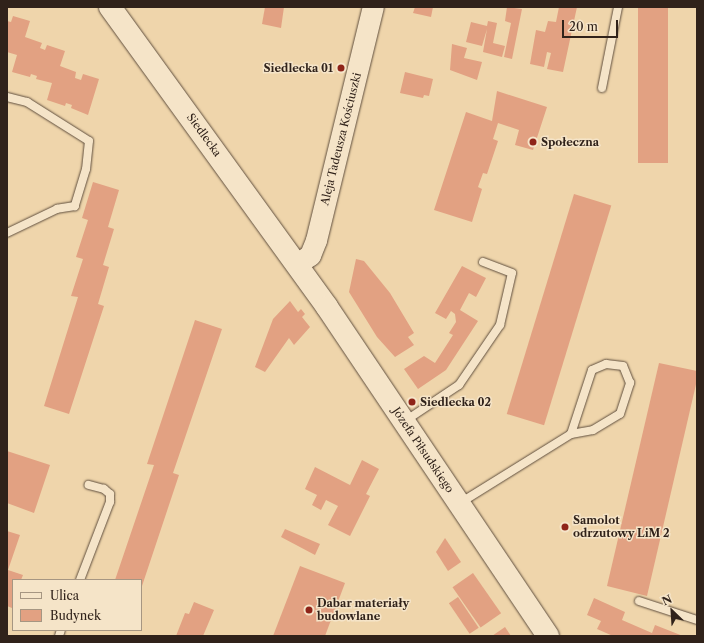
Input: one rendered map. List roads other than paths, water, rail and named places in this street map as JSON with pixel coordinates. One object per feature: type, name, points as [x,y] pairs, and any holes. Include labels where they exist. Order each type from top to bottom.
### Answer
[{"type":"main road","name":"Siedlecka","points":[[110,7],[297,264]]},
{"type":"main road","name":"Józefa Piłsudskiego","points":[[297,264],[548,636]]},
{"type":"street","name":"Aleja Tadeusza Kościuszki","points":[[297,264],[310,255],[316,240],[373,7]]},
{"type":"lane","points":[[602,88],[618,7]]},
{"type":"lane","points":[[7,98],[27,102],[89,141],[86,169],[75,206],[57,209],[7,233]]},
{"type":"lane","points":[[404,421],[459,385],[500,325],[512,273],[483,262]]},
{"type":"lane","points":[[459,504],[571,434],[593,430],[620,414],[630,383],[623,366],[606,364],[592,370],[571,434]]},
{"type":"lane","points":[[80,579],[110,502],[110,494],[104,489],[89,485]]},
{"type":"lane","points":[[639,601],[697,620]]},
{"type":"place","name":"Siedlecka 01","points":[[341,68]]},
{"type":"place","name":"Społeczna","points":[[533,142]]},
{"type":"place","name":"Siedlecka 02","points":[[412,402]]},
{"type":"place","name":"Samolot odrzutowy LiM 2","points":[[565,527]]},
{"type":"place","name":"Dabar materiały budowlane","points":[[309,610]]}]
